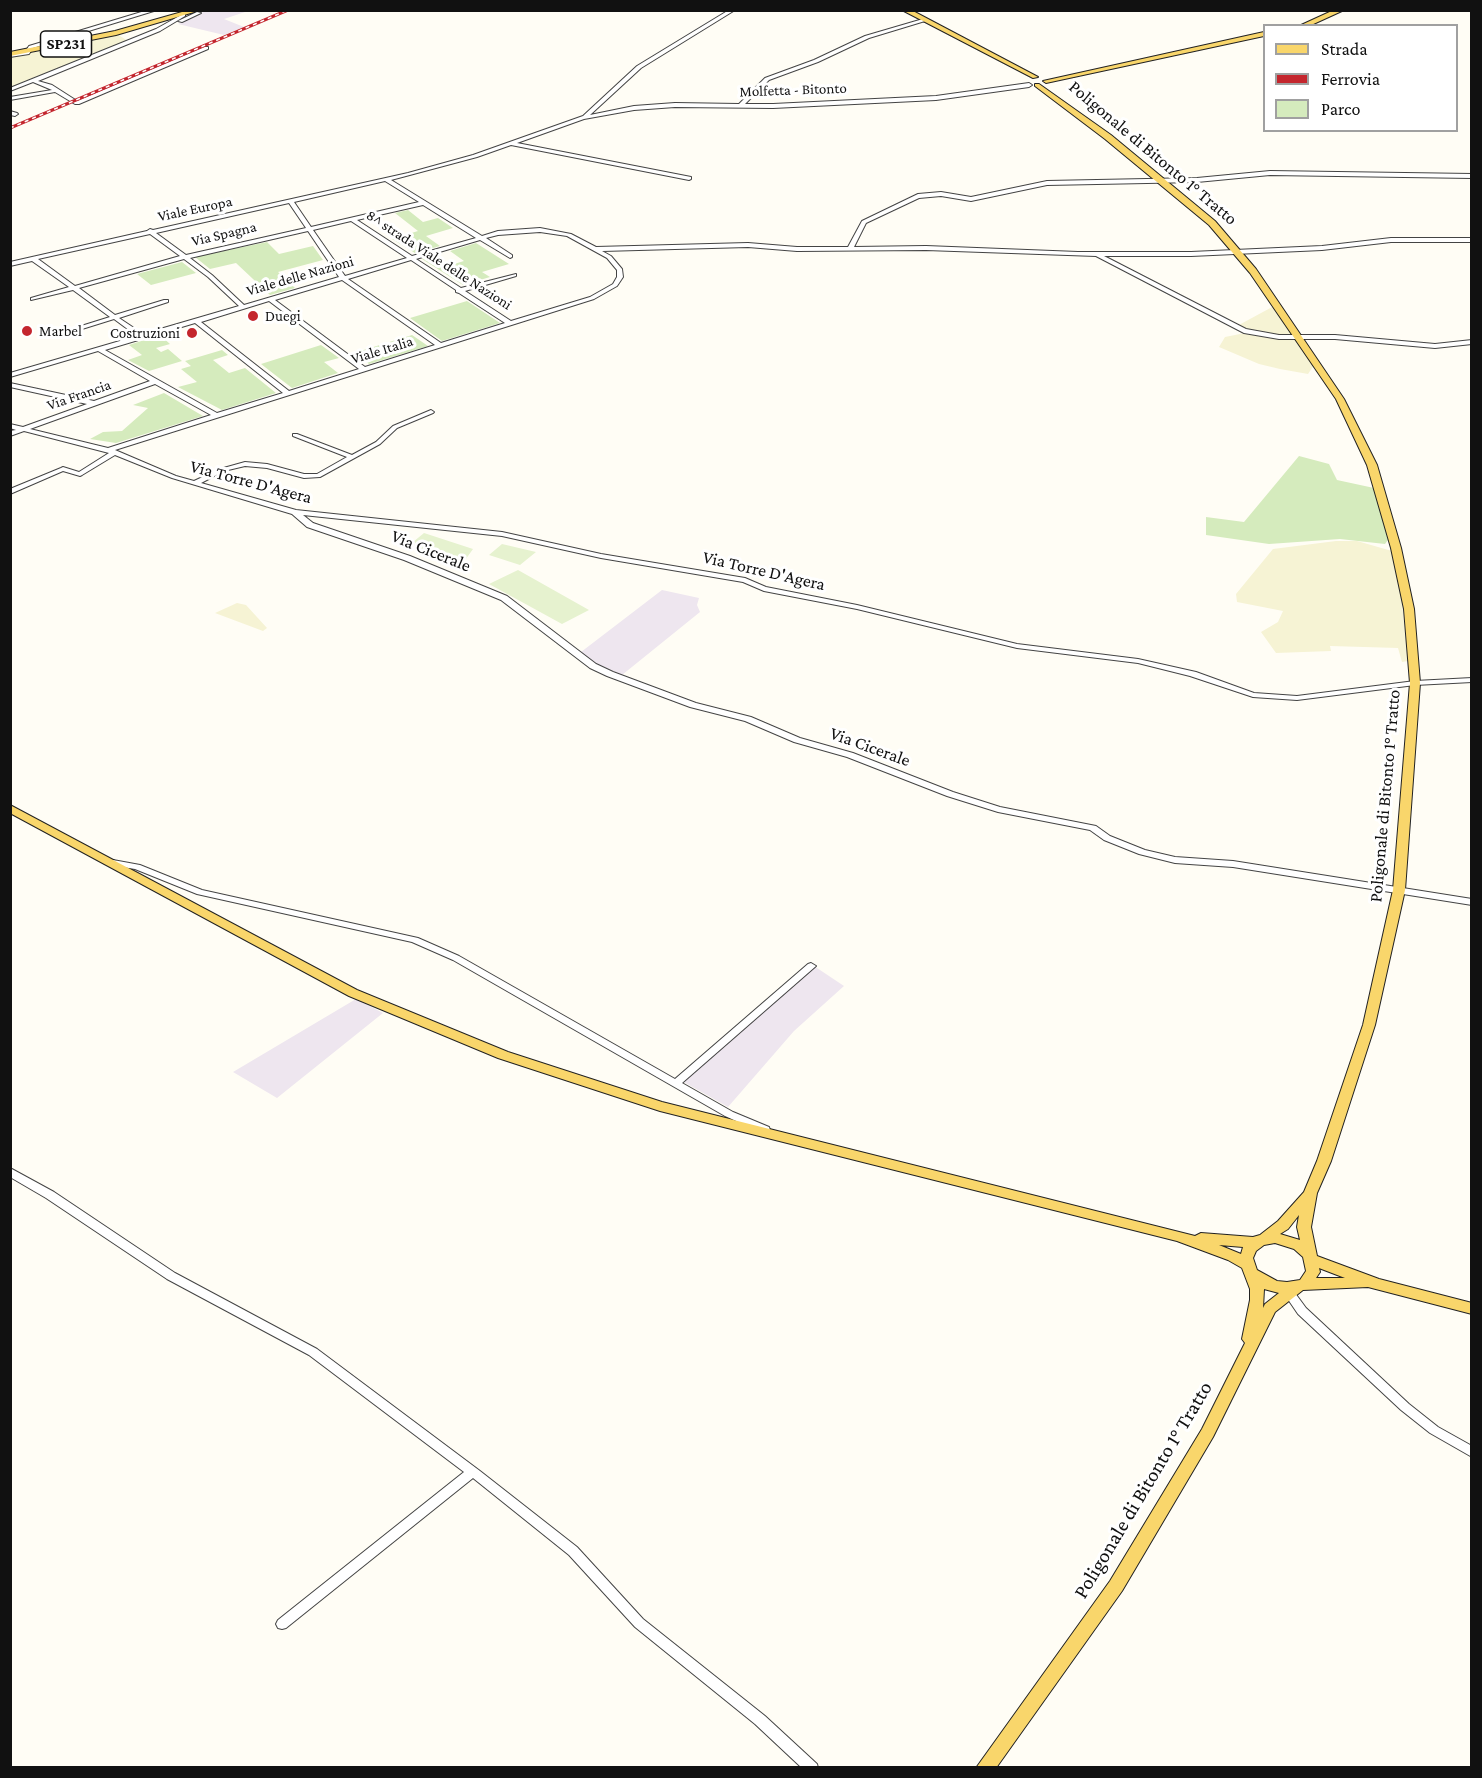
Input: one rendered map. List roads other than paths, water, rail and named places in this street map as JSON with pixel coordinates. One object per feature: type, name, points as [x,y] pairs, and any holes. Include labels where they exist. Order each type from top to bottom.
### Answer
[{"type":"main road","points":[[905,10],[923,20]]},
{"type":"main road","points":[[1307,24],[1341,10]]},
{"type":"main road","name":"SP231","points":[[10,55],[121,32],[199,12]]},
{"type":"main road","name":"Poligonale di Bitonto 1° Tratto","points":[[923,20],[1037,82],[1212,223],[1238,253],[1300,336],[1340,399],[1372,465],[1390,525],[1409,609],[1415,683],[1399,890],[1369,1024],[1323,1161],[1310,1192]]},
{"type":"main road","name":"Molfetta - Bitonto","points":[[1037,82],[1263,34]]},
{"type":"main road","points":[[10,808],[313,972],[417,1021],[585,1083],[660,1106],[1180,1236],[1233,1256],[1249,1268],[1258,1279],[1277,1287],[1376,1284]]},
{"type":"main road","points":[[1248,1349],[1257,1289],[1249,1268],[1247,1253],[1258,1241],[1283,1225],[1310,1192]]},
{"type":"main road","points":[[1248,1349],[1270,1308],[1313,1272],[1304,1227],[1310,1192]]},
{"type":"main road","points":[[1180,1236],[1258,1241],[1275,1238],[1292,1241],[1311,1257],[1376,1284],[1472,1309]]},
{"type":"main road","name":"Poligonale di Bitonto 1° Tratto","points":[[985,1767],[1116,1586],[1208,1433],[1248,1349]]},
{"type":"street","points":[[28,51],[31,47],[155,10]]},
{"type":"street","points":[[583,118],[639,67],[733,10]]},
{"type":"street","points":[[10,90],[199,12]]},
{"type":"street","points":[[158,30],[183,15]]},
{"type":"street","points":[[147,34],[165,20]]},
{"type":"street","points":[[740,106],[767,79],[816,61],[867,37],[923,20]]},
{"type":"street","points":[[131,29],[145,30],[147,34]]},
{"type":"street","points":[[121,32],[137,33],[139,35],[137,38]]},
{"type":"street","points":[[34,81],[47,84],[77,103],[206,48]]},
{"type":"street","name":"Molfetta - Bitonto","points":[[583,118],[646,106],[740,106],[951,97],[1037,82]]},
{"type":"street","points":[[10,99],[53,91]]},
{"type":"street","name":"Viale Europa","points":[[10,264],[386,179],[464,159],[583,118]]},
{"type":"street","points":[[510,144],[689,178]]},
{"type":"street","points":[[850,248],[864,222],[918,196],[941,194],[971,199],[1047,183],[1197,180],[1270,172],[1472,176]]},
{"type":"street","points":[[386,179],[510,256]]},
{"type":"street","points":[[290,200],[343,278],[440,346]]},
{"type":"street","name":"Via Spagna","points":[[33,299],[185,257],[423,203]]},
{"type":"street","name":"8^ strada Viale delle Nazioni","points":[[352,219],[511,324]]},
{"type":"street","name":"Viale delle Nazioni","points":[[10,375],[479,237],[520,230],[551,231],[579,239],[597,249]]},
{"type":"street","points":[[150,231],[185,257],[243,307]]},
{"type":"street","points":[[597,249],[748,246],[797,249],[926,248],[1095,254],[1238,253],[1391,240],[1472,240]]},
{"type":"street","name":"Viale Italia","points":[[10,492],[63,469],[80,474],[111,451],[592,298],[611,288],[619,279],[620,270],[613,260],[597,249]]},
{"type":"street","points":[[1095,254],[1244,331],[1264,335],[1435,346],[1472,342]]},
{"type":"street","points":[[34,259],[142,337]]},
{"type":"street","points":[[458,291],[514,275]]},
{"type":"street","points":[[270,299],[365,370]]},
{"type":"street","points":[[64,333],[166,301]]},
{"type":"street","points":[[196,321],[288,394]]},
{"type":"street","points":[[99,349],[217,417]]},
{"type":"street","name":"Via Francia","points":[[10,434],[156,381]]},
{"type":"street","points":[[10,386],[96,403]]},
{"type":"street","points":[[197,482],[222,470],[245,465],[267,466],[312,477],[378,443],[395,427],[431,412]]},
{"type":"street","name":"Via Torre D'Agera","points":[[10,426],[111,451],[174,477],[295,512],[502,534],[602,556],[745,580],[764,589],[857,607],[1017,646],[1138,661],[1193,674],[1254,695],[1275,699],[1415,683],[1472,680]]},
{"type":"street","points":[[295,435],[352,457]]},
{"type":"street","name":"Via Cicerale","points":[[295,512],[310,525],[407,558],[504,598],[593,666],[610,674],[693,705],[748,719],[797,740],[850,755],[999,810],[1093,828],[1107,838],[1142,852],[1175,860],[1233,864],[1472,902]]},
{"type":"street","points":[[112,863],[137,867],[200,892],[415,940],[456,958],[729,1113],[778,1136]]},
{"type":"street","points":[[677,1082],[811,966]]},
{"type":"street","points":[[10,1172],[50,1195],[162,1271],[313,1352],[573,1551],[639,1623],[760,1720],[812,1767]]},
{"type":"street","points":[[1296,1287],[1312,1321],[1405,1407],[1434,1430],[1472,1452]]},
{"type":"street","points":[[282,1624],[472,1472]]},
{"type":"railway","points":[[10,128],[288,10]]},
{"type":"place","name":"Duegi","points":[[253,316]]},
{"type":"place","name":"Marbel","points":[[27,331]]},
{"type":"place","name":"Costruzioni","points":[[192,333]]}]
